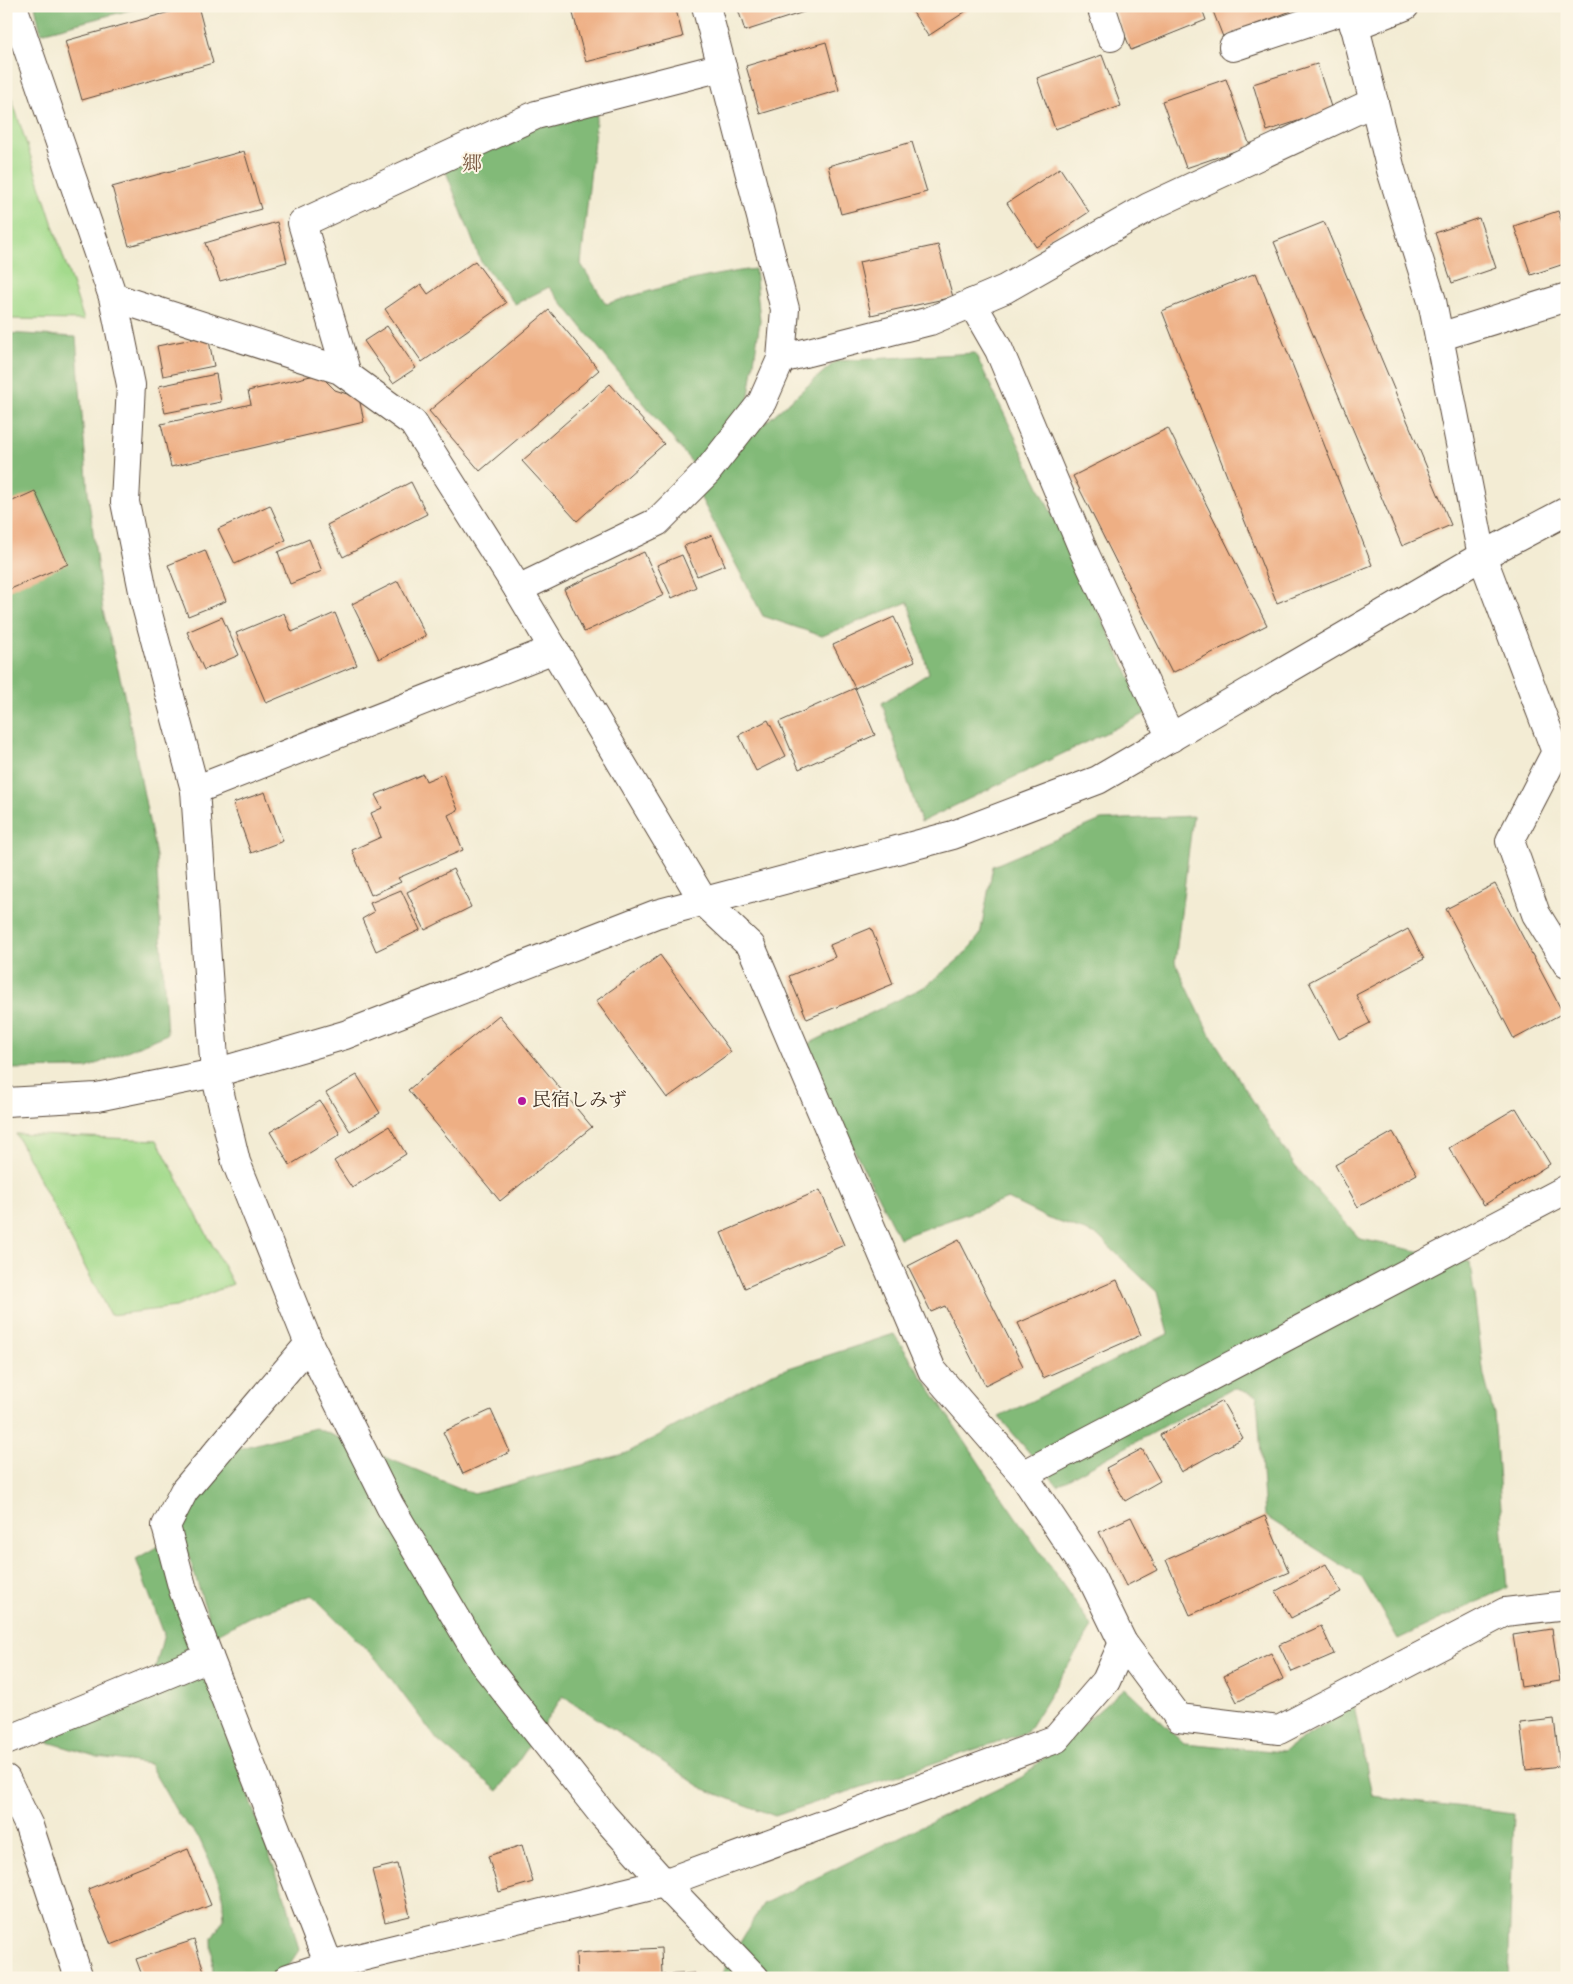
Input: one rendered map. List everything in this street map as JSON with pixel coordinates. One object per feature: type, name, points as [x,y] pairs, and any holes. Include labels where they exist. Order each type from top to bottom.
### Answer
[{"type":"street","points":[[13,6],[113,297],[131,385],[125,502],[146,606],[195,790],[215,1073],[236,1162],[309,1344],[390,1506],[483,1663],[603,1815],[664,1883],[755,1978]]},
{"type":"street","points":[[518,589],[657,522],[708,472],[762,402],[781,359],[785,309],[706,6]]},
{"type":"street","points":[[1100,6],[1111,37]]},
{"type":"street","points":[[1232,47],[1350,14],[1405,6]]},
{"type":"street","points":[[1350,14],[1391,170],[1432,301],[1482,556],[1556,752],[1510,841],[1536,914],[1567,964]]},
{"type":"street","points":[[347,374],[302,223],[536,115],[722,67]]},
{"type":"street","points":[[781,359],[930,321],[1005,289],[1149,207],[1374,102]]},
{"type":"street","points":[[113,297],[340,370],[413,423],[518,589],[704,902],[751,946],[932,1370],[1024,1475],[1091,1578],[1124,1643],[1179,1718],[1279,1730],[1505,1612],[1567,1604]]},
{"type":"street","points":[[1439,337],[1567,297]]},
{"type":"street","points":[[972,303],[999,350],[1084,552],[1171,738]]},
{"type":"street","points":[[6,1102],[97,1096],[215,1073],[345,1035],[656,914],[953,835],[1098,780],[1482,556],[1567,511]]},
{"type":"street","points":[[195,790],[554,650]]},
{"type":"street","points":[[1024,1475],[1567,1189]]},
{"type":"street","points":[[309,1344],[184,1491],[166,1526],[183,1590],[332,1972]]},
{"type":"street","points":[[288,1978],[332,1972],[664,1883],[1056,1739],[1106,1681],[1124,1643]]},
{"type":"street","points":[[6,1741],[209,1657]]},
{"type":"street","points":[[6,1779],[29,1826],[79,1978]]},
{"type":"green space","points":[[35,6],[145,6],[41,33]]},
{"type":"green space","points":[[6,81],[84,320],[6,319]]},
{"type":"green space","points":[[598,102],[581,264],[606,304],[698,279],[755,269],[760,321],[745,423],[694,465],[549,287],[515,304],[481,262],[443,164]]},
{"type":"green space","points":[[6,333],[76,337],[88,492],[103,611],[123,689],[156,856],[167,1034],[87,1068],[6,1069]]},
{"type":"green space","points":[[975,353],[1147,713],[921,822],[882,703],[929,673],[908,602],[822,636],[763,616],[694,485],[836,361]]},
{"type":"green space","points":[[1193,816],[1175,962],[1208,1031],[1295,1166],[1360,1239],[1470,1262],[1484,1376],[1494,1414],[1507,1588],[1398,1639],[1362,1578],[1265,1516],[1257,1396],[1234,1388],[1057,1485],[999,1417],[1168,1334],[1157,1292],[1097,1235],[1047,1218],[1008,1199],[899,1238],[802,1047],[926,986],[964,955],[980,935],[993,866],[1101,820]]},
{"type":"green space","points":[[16,1134],[157,1140],[233,1284],[176,1307],[110,1315]]},
{"type":"green space","points":[[894,1334],[993,1484],[1092,1627],[1027,1732],[775,1816],[704,1789],[563,1696],[498,1791],[438,1741],[377,1660],[312,1595],[249,1617],[214,1636],[179,1524],[231,1451],[315,1428],[474,1494],[627,1453],[770,1374]]},
{"type":"green space","points":[[160,1545],[288,1906],[299,1950],[289,1965],[271,1978],[213,1978],[212,1938],[224,1919],[222,1889],[199,1838],[178,1814],[149,1764],[98,1757],[45,1741],[153,1677],[164,1634],[136,1559]]},
{"type":"green space","points":[[1125,1688],[1184,1743],[1283,1752],[1354,1705],[1372,1796],[1514,1813],[1508,1978],[719,1978],[763,1904],[1022,1777]]},
{"type":"building","points":[[191,6],[198,6],[213,63],[82,100],[65,41]]},
{"type":"building","points":[[571,6],[675,6],[683,37],[586,62]]},
{"type":"building","points":[[737,6],[805,6],[807,11],[745,31]]},
{"type":"building","points":[[909,6],[974,6],[928,36]]},
{"type":"building","points":[[1113,6],[1201,6],[1206,20],[1131,50]]},
{"type":"building","points":[[1211,6],[1289,6],[1291,11],[1223,37]]},
{"type":"building","points":[[826,42],[839,90],[760,114],[746,66]]},
{"type":"building","points":[[1102,55],[1121,106],[1055,129],[1037,78]]},
{"type":"building","points":[[1317,64],[1332,110],[1267,131],[1253,84]]},
{"type":"building","points":[[1226,79],[1250,146],[1186,168],[1162,101]]},
{"type":"building","points":[[912,142],[927,192],[841,214],[828,166]]},
{"type":"building","points":[[244,151],[261,209],[129,246],[112,187]]},
{"type":"building","points":[[1060,168],[1089,212],[1036,247],[1007,203]]},
{"type":"building","points":[[1558,211],[1567,237],[1567,263],[1531,275],[1514,226]]},
{"type":"building","points":[[1479,218],[1496,268],[1452,283],[1435,233]]},
{"type":"building","points":[[277,222],[287,262],[220,281],[205,243]]},
{"type":"building","points":[[1324,222],[1451,525],[1402,546],[1274,242]]},
{"type":"building","points":[[938,245],[953,297],[871,315],[859,262]]},
{"type":"building","points":[[475,261],[506,303],[422,362],[385,309],[421,284],[428,294]]},
{"type":"building","points":[[1256,273],[1372,565],[1277,603],[1162,311]]},
{"type":"building","points":[[549,310],[599,370],[480,471],[429,411]]},
{"type":"building","points":[[387,326],[416,368],[393,383],[364,341]]},
{"type":"building","points":[[208,336],[214,366],[163,376],[157,346]]},
{"type":"building","points":[[216,374],[221,402],[165,413],[159,386]]},
{"type":"building","points":[[319,374],[335,390],[359,398],[364,422],[171,467],[161,424],[251,404],[248,391]]},
{"type":"building","points":[[610,384],[664,444],[577,521],[522,461]]},
{"type":"building","points":[[1168,428],[1267,625],[1172,673],[1073,476]]},
{"type":"building","points":[[411,482],[427,514],[343,557],[327,525]]},
{"type":"building","points":[[35,491],[68,564],[6,591],[6,504]]},
{"type":"building","points":[[270,505],[286,540],[235,564],[218,529]]},
{"type":"building","points":[[712,535],[725,565],[697,576],[684,546]]},
{"type":"building","points":[[309,539],[322,571],[290,584],[278,552]]},
{"type":"building","points":[[205,550],[226,601],[188,616],[168,565]]},
{"type":"building","points":[[644,552],[664,595],[584,632],[564,589]]},
{"type":"building","points":[[682,555],[696,587],[672,598],[657,565]]},
{"type":"building","points":[[398,581],[426,636],[379,659],[352,604]]},
{"type":"building","points":[[284,613],[292,632],[335,613],[357,665],[266,703],[236,633]]},
{"type":"building","points":[[222,617],[239,655],[204,670],[187,632]]},
{"type":"building","points":[[894,617],[915,661],[855,688],[833,645]]},
{"type":"building","points":[[855,688],[875,735],[799,769],[779,722]]},
{"type":"building","points":[[768,720],[786,756],[756,771],[739,735]]},
{"type":"building","points":[[423,774],[426,781],[443,774],[458,810],[448,815],[463,850],[398,878],[401,882],[371,895],[352,850],[381,837],[371,813],[382,808],[375,795]]},
{"type":"building","points":[[265,792],[283,841],[251,853],[233,803]]},
{"type":"building","points":[[453,869],[471,907],[425,930],[407,892]]},
{"type":"building","points":[[1495,884],[1563,1013],[1514,1039],[1446,909]]},
{"type":"building","points":[[401,890],[420,930],[376,951],[362,919],[374,912],[370,903]]},
{"type":"building","points":[[871,928],[893,984],[807,1019],[789,976],[835,957],[830,945]]},
{"type":"building","points":[[1408,929],[1424,959],[1356,995],[1370,1023],[1339,1039],[1309,982]]},
{"type":"building","points":[[660,955],[731,1052],[667,1098],[596,1001]]},
{"type":"building","points":[[499,1015],[592,1127],[500,1201],[408,1090]]},
{"type":"building","points":[[357,1075],[380,1113],[350,1131],[326,1093]]},
{"type":"building","points":[[320,1101],[340,1134],[290,1165],[270,1132]]},
{"type":"building","points":[[1516,1108],[1550,1164],[1484,1205],[1449,1148]]},
{"type":"building","points":[[389,1126],[406,1154],[352,1188],[334,1161]]},
{"type":"building","points":[[1393,1132],[1417,1174],[1358,1207],[1335,1165]]},
{"type":"building","points":[[820,1190],[844,1245],[745,1288],[721,1233]]},
{"type":"building","points":[[959,1240],[1023,1366],[985,1385],[945,1306],[931,1312],[908,1266]]},
{"type":"building","points":[[1117,1280],[1141,1335],[1043,1378],[1018,1323]]},
{"type":"building","points":[[1222,1401],[1243,1438],[1181,1472],[1160,1435]]},
{"type":"building","points":[[491,1410],[510,1452],[463,1474],[443,1432]]},
{"type":"building","points":[[1142,1449],[1160,1481],[1125,1501],[1106,1468]]},
{"type":"building","points":[[1265,1516],[1289,1572],[1190,1615],[1166,1560]]},
{"type":"building","points":[[1131,1517],[1157,1570],[1126,1586],[1099,1532]]},
{"type":"building","points":[[1326,1564],[1341,1592],[1291,1618],[1276,1591]]},
{"type":"building","points":[[1321,1626],[1334,1654],[1292,1672],[1279,1645]]},
{"type":"building","points":[[1552,1629],[1560,1681],[1521,1687],[1513,1635]]},
{"type":"building","points":[[1271,1653],[1283,1679],[1237,1702],[1224,1676]]},
{"type":"building","points":[[1554,1719],[1560,1766],[1526,1770],[1520,1723]]},
{"type":"building","points":[[522,1845],[533,1882],[499,1892],[488,1856]]},
{"type":"building","points":[[188,1849],[211,1905],[111,1945],[88,1889]]},
{"type":"building","points":[[397,1864],[410,1916],[385,1922],[372,1870]]},
{"type":"building","points":[[194,1940],[205,1974],[193,1978],[143,1978],[136,1959]]},
{"type":"building","points":[[661,1948],[662,1975],[695,1973],[696,1978],[577,1978],[576,1953]]},
{"type":"place","name":"民宿しみず","points":[[522,1101]]},
{"type":"district","name":"郷","points":[[472,165]]}]
